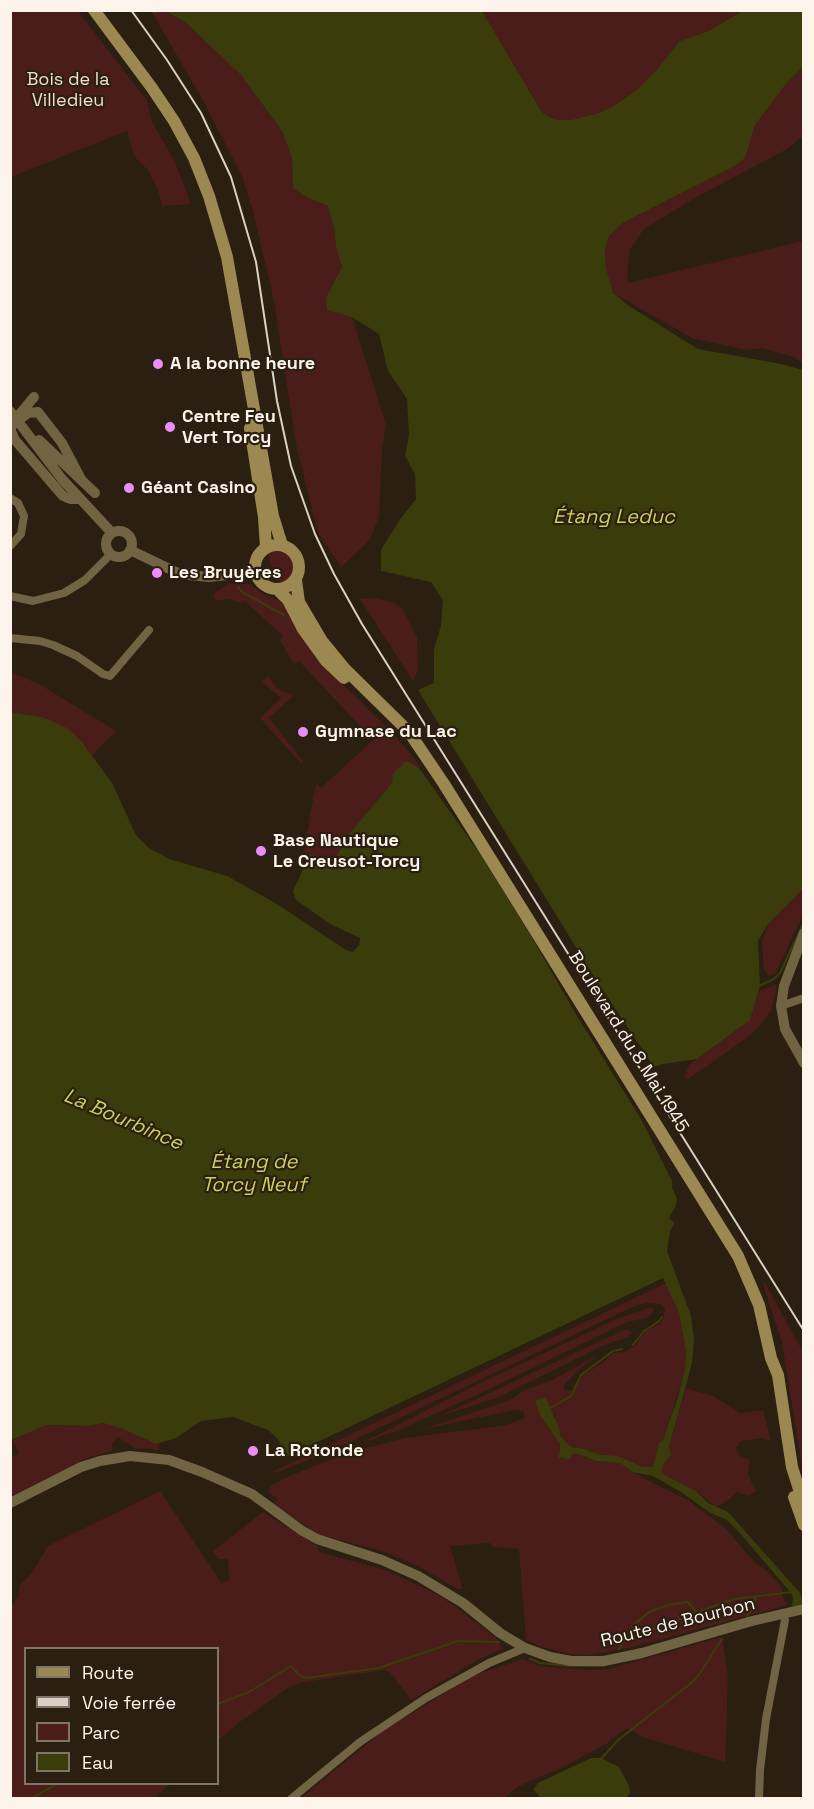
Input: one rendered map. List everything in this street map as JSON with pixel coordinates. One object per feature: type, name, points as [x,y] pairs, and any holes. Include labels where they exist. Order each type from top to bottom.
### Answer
[{"type":"main road","points":[[94,10],[165,107],[184,138],[202,178],[221,233],[273,516],[282,545]]},
{"type":"main road","points":[[242,341],[253,457],[264,517],[266,548]]},
{"type":"main road","points":[[282,545],[289,547],[298,558],[300,566],[296,580],[284,588],[277,589],[263,584],[256,572],[257,558],[266,548],[282,545]]},
{"type":"main road","name":"Boulevard du 8 Mai 1945","points":[[296,580],[299,602],[322,641],[345,669],[409,732],[472,828],[738,1256],[759,1305],[771,1358],[778,1375],[792,1467],[804,1504]]},
{"type":"main road","name":"Boulevard du 8 Mai 1945","points":[[277,589],[288,600],[303,629],[326,661],[426,759]]},
{"type":"main road","name":"Boulevard du 8 Mai 1945","points":[[771,1358],[770,1369],[784,1457],[792,1492],[804,1525]]},
{"type":"street","points":[[15,422],[34,397]]},
{"type":"street","points":[[10,411],[15,422],[112,533]]},
{"type":"street","points":[[80,499],[63,496],[15,440],[11,426],[28,412],[38,412],[62,443],[81,479]]},
{"type":"street","points":[[15,422],[95,493]]},
{"type":"street","points":[[10,498],[18,503],[24,516],[21,534],[10,546]]},
{"type":"street","points":[[122,532],[128,536],[131,542],[130,550],[126,555],[120,557],[111,554],[106,543],[112,533],[122,532]]},
{"type":"street","points":[[130,550],[176,572],[189,575],[216,576],[256,572]]},
{"type":"street","points":[[10,596],[33,601],[64,593],[85,580],[111,554]]},
{"type":"street","points":[[10,638],[39,641],[52,645],[77,656],[103,674],[110,676],[149,630]]},
{"type":"street","points":[[804,933],[784,986],[780,1006],[785,1029],[804,1063]]},
{"type":"street","points":[[780,1006],[804,998]]},
{"type":"street","name":"Route de Bourbon","points":[[10,1503],[81,1467],[100,1461],[130,1456],[169,1460],[252,1494],[317,1539],[382,1560],[418,1576],[463,1603],[500,1633],[525,1648],[550,1657],[571,1661],[604,1661],[642,1653],[793,1611]]},
{"type":"street","points":[[759,1798],[766,1719],[784,1620],[793,1611]]},
{"type":"street","points":[[292,1798],[360,1742],[426,1698],[489,1663],[525,1648]]},
{"type":"green space","name":"Bois de la Villedieu","points":[[11,10],[78,11],[147,101],[151,120],[175,162],[191,204],[162,206],[158,190],[148,170],[134,156],[127,131],[11,177]]},
{"type":"green space","points":[[165,11],[185,22],[241,75],[282,131],[292,158],[293,188],[306,197],[328,206],[342,267],[326,298],[352,317],[386,425],[382,448],[379,517],[369,541],[341,567],[318,533],[296,444],[274,301],[253,211],[242,176],[200,95],[153,14]]},
{"type":"green space","points":[[482,11],[742,11],[709,31],[680,41],[638,89],[614,106],[599,113],[571,120],[558,120],[541,111]]},
{"type":"green space","points":[[803,67],[803,136],[787,149],[693,199],[644,229],[630,249],[627,273],[628,283],[803,241],[803,363],[794,357],[762,348],[747,350],[692,338],[613,293],[606,268],[605,249],[609,236],[624,222],[735,166],[745,158],[755,125],[785,85]]},
{"type":"green space","points":[[269,551],[285,552],[294,564],[295,569],[291,579],[282,585],[270,562]]},
{"type":"green space","points":[[228,584],[250,584],[263,594],[284,603],[318,660],[394,734],[420,766],[392,783],[349,834],[334,862],[304,852],[316,783],[321,788],[373,740],[299,661],[294,664],[280,640],[283,636],[245,601],[242,603],[229,599],[215,601],[213,594]]},
{"type":"green space","points":[[374,598],[395,603],[402,608],[417,637],[418,670],[413,681],[360,599]]},
{"type":"green space","points":[[10,672],[39,684],[116,731],[92,755],[82,742],[42,717],[11,712]]},
{"type":"green space","points":[[268,675],[276,688],[292,695],[269,718],[303,761],[301,763],[260,718],[281,698],[262,682]]},
{"type":"green space","points":[[803,889],[803,915],[775,974],[768,976],[764,969],[762,941],[768,924]]},
{"type":"green space","points":[[777,984],[772,1008],[752,1034],[687,1080],[685,1076],[689,1065],[750,1020],[759,991]]},
{"type":"green space","points":[[764,1281],[803,1352],[803,1473],[782,1342]]},
{"type":"green space","points":[[666,1283],[679,1313],[686,1351],[685,1370],[666,1432],[659,1443],[653,1468],[643,1467],[618,1456],[597,1454],[571,1447],[561,1437],[554,1414],[535,1401],[540,1415],[560,1444],[558,1456],[578,1454],[596,1461],[620,1463],[645,1479],[688,1500],[726,1529],[754,1562],[765,1569],[781,1586],[783,1598],[788,1605],[628,1648],[588,1655],[570,1654],[526,1640],[519,1549],[494,1547],[490,1543],[450,1546],[463,1589],[458,1589],[416,1565],[385,1552],[318,1534],[272,1503],[278,1500],[269,1493],[270,1486],[350,1452],[406,1438],[506,1425],[525,1418],[523,1411],[515,1410],[423,1429],[510,1400],[525,1390],[552,1380],[598,1355],[564,1385],[564,1390],[574,1391],[583,1375],[613,1353],[624,1352],[635,1346],[646,1331],[660,1324],[665,1308],[661,1304],[645,1303],[628,1309],[333,1450],[278,1472],[270,1473]]},
{"type":"green space","points":[[649,1308],[655,1309],[648,1317],[625,1323],[481,1393],[399,1430],[360,1444],[478,1384],[617,1319]]},
{"type":"green space","points":[[624,1330],[630,1330],[632,1333],[628,1337],[602,1346],[499,1397],[438,1417]]},
{"type":"green space","points":[[686,1388],[713,1396],[740,1413],[763,1410],[771,1441],[761,1438],[741,1441],[736,1448],[740,1456],[749,1459],[748,1475],[756,1491],[749,1496],[737,1492],[716,1507],[696,1491],[661,1473],[664,1463],[671,1455],[669,1447]]},
{"type":"green space","points":[[103,1423],[156,1444],[160,1443],[158,1450],[136,1449],[118,1437],[112,1443],[112,1451],[89,1457],[11,1496],[11,1457],[19,1453],[12,1439],[47,1425],[88,1426]]},
{"type":"green space","points":[[160,1491],[222,1584],[229,1580],[228,1559],[219,1559],[213,1551],[263,1512],[317,1546],[319,1552],[385,1570],[442,1597],[495,1637],[503,1649],[481,1658],[411,1700],[390,1672],[384,1670],[299,1683],[288,1688],[241,1721],[219,1739],[219,1647],[24,1647],[24,1785],[169,1785],[154,1798],[11,1798],[10,1608],[19,1595],[19,1586],[31,1574],[48,1546]]},
{"type":"green space","points":[[722,1637],[728,1677],[725,1762],[643,1737],[627,1728],[606,1744],[565,1766],[517,1787],[505,1798],[301,1798],[382,1732],[472,1676],[523,1659],[539,1666],[586,1670],[609,1669]]},
{"type":"water","name":"Étang Leduc","points":[[165,11],[482,11],[541,111],[558,120],[571,120],[599,113],[614,106],[638,89],[680,41],[709,31],[742,11],[803,11],[803,67],[785,85],[755,125],[745,158],[735,166],[624,222],[609,236],[605,249],[606,268],[613,293],[629,306],[698,349],[803,370],[803,889],[768,924],[758,941],[760,986],[750,1020],[697,1059],[654,1067],[593,975],[418,690],[434,683],[434,649],[441,626],[443,600],[431,582],[381,571],[381,550],[416,499],[415,474],[405,456],[409,435],[407,399],[388,371],[379,334],[352,317],[327,310],[326,298],[342,267],[336,247],[334,228],[328,206],[306,197],[293,188],[292,158],[282,131],[241,75],[185,22]]},
{"type":"water","name":"Étang de Torcy Neuf","points":[[10,712],[42,717],[67,728],[82,742],[112,783],[136,835],[149,848],[169,859],[227,876],[277,904],[346,950],[353,952],[359,945],[360,938],[332,925],[296,900],[293,891],[310,854],[334,861],[349,834],[392,783],[393,774],[406,761],[419,768],[480,854],[528,931],[641,1119],[672,1181],[672,1188],[677,1199],[669,1218],[674,1223],[667,1251],[691,1316],[694,1339],[692,1363],[669,1447],[671,1455],[664,1463],[661,1473],[696,1491],[708,1503],[728,1512],[800,1593],[803,1604],[792,1607],[791,1593],[727,1520],[709,1512],[681,1492],[653,1476],[633,1472],[620,1463],[596,1461],[578,1454],[572,1454],[568,1459],[558,1457],[560,1444],[540,1415],[535,1401],[545,1397],[561,1437],[571,1447],[597,1454],[618,1456],[643,1467],[653,1467],[659,1443],[663,1440],[685,1370],[686,1351],[679,1313],[663,1278],[288,1456],[277,1438],[268,1430],[233,1417],[201,1421],[176,1438],[156,1444],[103,1423],[88,1426],[47,1425],[11,1440]]},
{"type":"water","points":[[591,1758],[601,1758],[619,1767],[629,1786],[630,1793],[626,1798],[540,1798],[533,1790],[538,1783]]},
{"type":"waterway","points":[[238,587],[242,592],[284,615]]},
{"type":"waterway","points":[[759,986],[774,979],[780,973],[804,922]]},
{"type":"waterway","points":[[633,1345],[644,1331],[662,1317]]},
{"type":"waterway","points":[[550,1408],[571,1396],[581,1375],[613,1351],[622,1349]]},
{"type":"waterway","points":[[619,1649],[624,1640],[722,1603],[735,1599],[792,1592]]},
{"type":"waterway","points":[[747,1616],[753,1608],[756,1597]]},
{"type":"waterway","points":[[624,1640],[637,1622],[649,1612],[668,1605],[688,1602],[697,1613]]},
{"type":"waterway","points":[[599,1761],[618,1740],[690,1684],[698,1676],[722,1639]]},
{"type":"waterway","points":[[219,1704],[249,1692],[291,1666],[300,1676],[307,1678],[379,1668],[458,1641],[499,1642]]},
{"type":"waterway","points":[[530,1659],[540,1663],[568,1666],[604,1666]]},
{"type":"waterway","points":[[32,1798],[55,1785]]},
{"type":"railway","points":[[131,10],[201,113],[231,177],[256,262],[277,401],[291,466],[315,534],[334,574],[362,624],[804,1331]]},
{"type":"place","name":"A la bonne heure","points":[[158,364]]},
{"type":"place","name":"Centre Feu Vert Torcy","points":[[170,427]]},
{"type":"place","name":"Géant Casino","points":[[129,488]]},
{"type":"place","name":"Les Bruyères","points":[[157,573]]},
{"type":"place","name":"Gymnase du Lac","points":[[303,732]]},
{"type":"place","name":"Base Nautique Le Creusot-Torcy","points":[[261,851]]},
{"type":"place","name":"La Rotonde","points":[[253,1451]]},
{"type":"water label","name":"La Bourbince","points":[[123,1120]]}]
